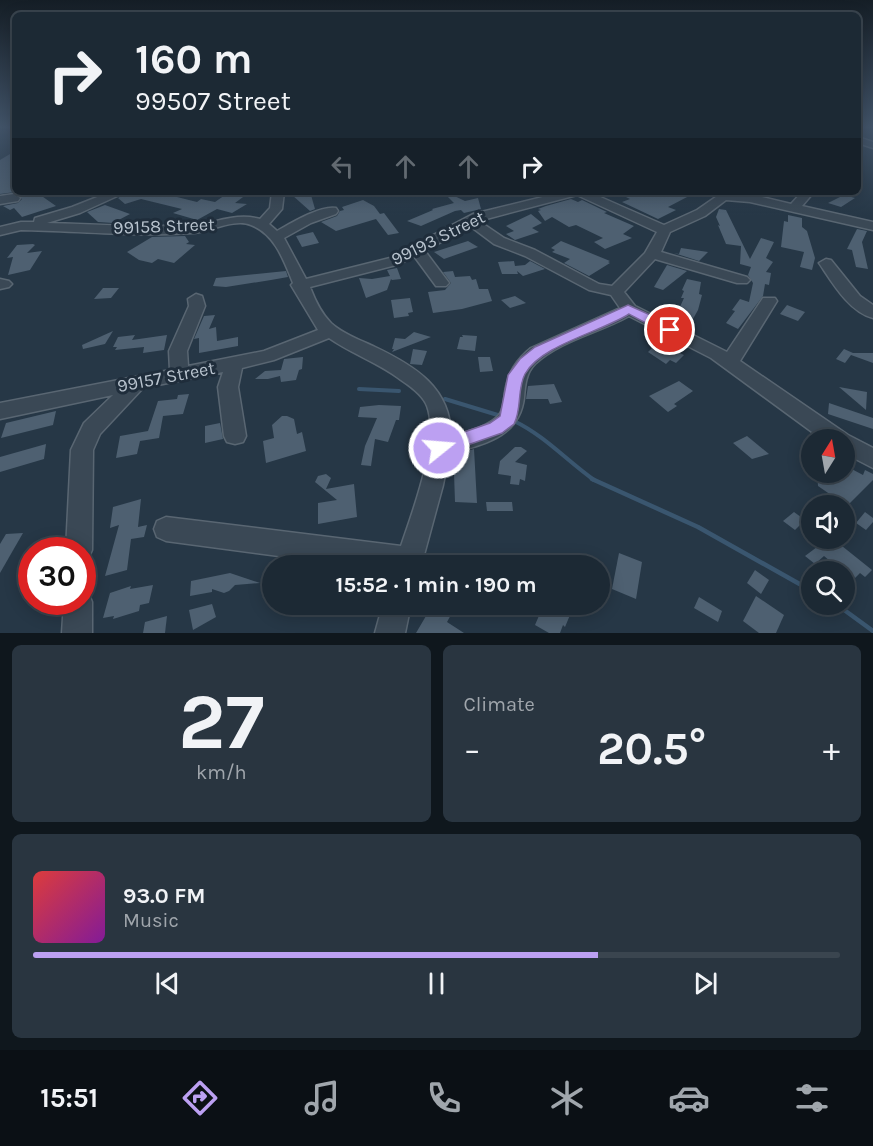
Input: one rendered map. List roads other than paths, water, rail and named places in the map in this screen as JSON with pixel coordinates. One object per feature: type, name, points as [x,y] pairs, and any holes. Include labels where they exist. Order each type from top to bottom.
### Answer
[{"type":"street","points":[[21,226],[76,210],[113,195]]},
{"type":"street","points":[[278,195],[276,209],[261,225],[275,237],[291,259],[299,285],[316,316],[328,332],[375,354],[424,387],[439,412],[439,448],[435,472],[411,555]]},
{"type":"street","name":"99193 Street","points":[[299,285],[394,261],[470,220],[506,208],[564,195]]},
{"type":"street","points":[[585,195],[664,230]]},
{"type":"street","points":[[794,208],[805,195]]},
{"type":"street","points":[[664,230],[701,213],[725,196],[750,198],[873,226]]},
{"type":"street","points":[[0,200],[14,198]]},
{"type":"street","points":[[275,237],[307,220],[333,211]]},
{"type":"street","name":"99158 Street","points":[[0,231],[21,226],[192,229],[245,220],[261,225]]},
{"type":"street","points":[[470,220],[499,241],[531,253],[594,287],[616,292],[628,309],[730,362],[824,429]]},
{"type":"street","points":[[616,292],[629,275],[653,254],[663,239],[664,230]]},
{"type":"street","points":[[417,250],[441,283]]},
{"type":"street","points":[[653,254],[742,280]]},
{"type":"street","points":[[826,263],[857,303],[873,313]]},
{"type":"street","points":[[179,373],[178,351],[197,306],[196,299]]},
{"type":"street","points":[[730,362],[769,301]]},
{"type":"street","points":[[439,448],[496,428],[505,422],[510,414],[516,375],[540,350],[612,319],[628,309]]},
{"type":"street","name":"99157 Street","points":[[0,411],[268,356],[328,332]]},
{"type":"street","points":[[234,364],[228,387],[235,436]]},
{"type":"street","points":[[79,537],[81,450],[91,429],[137,382]]},
{"type":"street","points":[[855,448],[873,459]]},
{"type":"street","points":[[166,529],[352,555]]},
{"type":"street","points":[[76,633],[77,615]]},
{"type":"street","points":[[390,633],[395,615]]},
{"type":"waterway","points":[[359,389],[399,391]]},
{"type":"waterway","points":[[445,399],[501,416]]},
{"type":"waterway","points":[[514,421],[546,441],[594,480]]},
{"type":"waterway","points":[[594,480],[698,527],[801,585]]},
{"type":"waterway","points":[[851,615],[873,631]]}]
